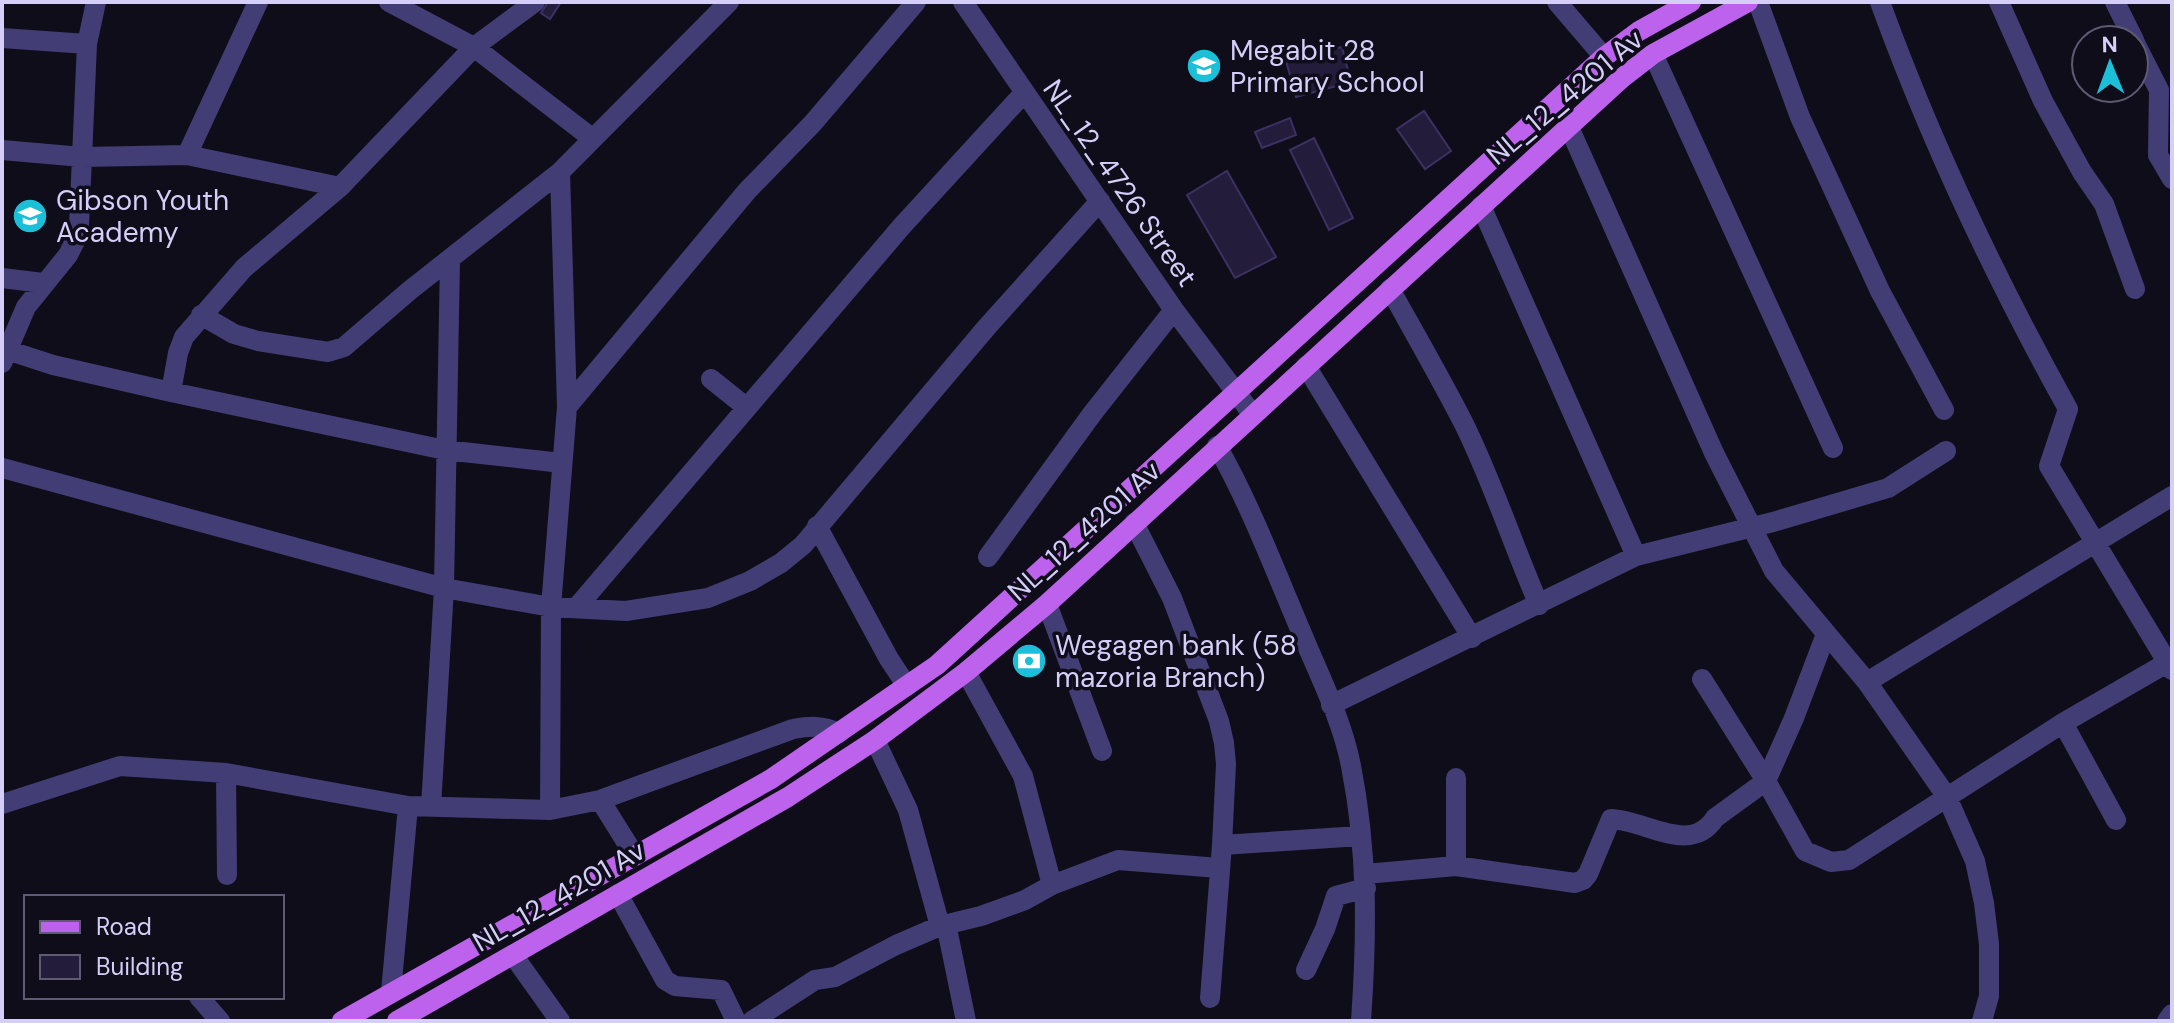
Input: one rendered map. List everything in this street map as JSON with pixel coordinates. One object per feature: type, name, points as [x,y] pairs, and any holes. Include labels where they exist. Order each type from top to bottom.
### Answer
[{"type":"main road","name":"NL_12_4201 Av","points":[[342,1021],[771,779],[937,665],[1604,57],[1639,31],[1691,2]]},
{"type":"main road","name":"NL_12_4201 Av","points":[[397,1021],[788,797],[875,740],[966,672],[1047,604],[1481,206],[1653,54],[1748,2]]},
{"type":"street","points":[[96,2],[87,44],[79,225],[75,241],[68,255],[26,307],[4,357],[445,450],[562,463]]},
{"type":"street","points":[[187,155],[258,2]]},
{"type":"street","points":[[389,2],[474,47],[593,139]]},
{"type":"street","points":[[171,392],[184,337],[244,268],[340,187],[474,47],[535,2]]},
{"type":"street","points":[[201,315],[234,334],[258,341],[336,351],[560,172],[729,2]]},
{"type":"street","points":[[567,407],[747,191],[813,123],[916,2]]},
{"type":"street","name":"NL_12_4726 Street","points":[[963,2],[1174,310],[1253,415]]},
{"type":"street","points":[[1557,2],[1604,57]]},
{"type":"street","points":[[1758,2],[1807,131],[1880,291],[1944,410]]},
{"type":"street","points":[[1702,679],[1766,781],[1805,851],[1831,862],[1849,860],[2063,723],[2171,664],[2049,466],[2068,409],[2027,335],[1908,80],[1880,2]]},
{"type":"street","points":[[1999,2],[2043,101],[2082,172],[2104,204],[2135,289]]},
{"type":"street","points":[[2115,2],[2126,24]]},
{"type":"street","points":[[2,38],[87,44]]},
{"type":"street","points":[[1653,54],[1833,448]]},
{"type":"street","points":[[2150,67],[2166,94],[2158,155],[2172,179]]},
{"type":"street","points":[[577,607],[902,226],[1024,93]]},
{"type":"street","points":[[1569,127],[1707,439],[1774,571],[1867,682],[1947,797],[1975,861],[1984,903],[1989,944],[1986,1020]]},
{"type":"street","points":[[2,150],[82,157],[187,155],[340,187]]},
{"type":"street","points":[[550,810],[551,607],[567,407],[560,172]]},
{"type":"street","points":[[2,468],[444,588],[551,607],[626,611],[708,598],[750,581],[781,563],[803,545],[986,328],[1100,201]]},
{"type":"street","points":[[1481,206],[1636,556]]},
{"type":"street","points":[[431,807],[444,588],[450,260]]},
{"type":"street","points":[[2,278],[43,283]]},
{"type":"street","points":[[1390,289],[1464,425],[1512,533],[1539,605]]},
{"type":"street","points":[[988,557],[1092,414],[1174,310]]},
{"type":"street","points":[[1306,366],[1472,638]]},
{"type":"street","points":[[711,379],[746,407]]},
{"type":"street","points":[[1217,446],[1238,482],[1331,705],[1351,765],[1366,881],[1367,925],[1361,1021]]},
{"type":"street","points":[[1331,705],[1636,556],[1888,488],[1946,451]]},
{"type":"street","points":[[1867,682],[2172,496]]},
{"type":"street","points":[[1134,523],[1172,598],[1219,721],[1226,764],[1210,998]]},
{"type":"street","points":[[817,526],[889,659],[907,686]]},
{"type":"street","points":[[1047,604],[1102,751]]},
{"type":"street","points":[[1306,970],[1336,896],[1366,881],[1456,866],[1575,883],[1588,874],[1611,819],[1676,835],[1700,833],[1715,818],[1766,781],[1826,634]]},
{"type":"street","points":[[966,672],[1023,776],[1052,885]]},
{"type":"street","points":[[2063,723],[2116,820]]},
{"type":"street","points":[[2,804],[120,766],[226,773],[408,806],[550,810],[600,800],[793,729],[812,725],[839,733]]},
{"type":"street","points":[[875,740],[908,810],[943,925],[966,1021]]},
{"type":"street","points":[[226,773],[227,875]]},
{"type":"street","points":[[1456,778],[1456,866]]},
{"type":"street","points":[[600,800],[635,856]]},
{"type":"street","points":[[391,992],[408,806]]},
{"type":"street","points":[[1222,845],[1360,836]]},
{"type":"street","points":[[752,1021],[815,980],[835,977],[943,925],[1005,908],[1052,885],[1118,860],[1219,868]]},
{"type":"street","points":[[618,894],[665,980],[675,986],[721,990],[736,1021]]},
{"type":"street","points":[[513,955],[560,1021]]},
{"type":"street","points":[[201,999],[220,1021]]},
{"type":"street","points":[[2167,1021],[2172,1014]]},
{"type":"building","points":[[548,2],[561,2],[550,19],[541,13]]},
{"type":"building","points":[[1342,47],[1351,82],[1296,97],[1286,61]]},
{"type":"building","points":[[1424,111],[1451,151],[1425,169],[1397,129]]},
{"type":"building","points":[[1290,118],[1296,135],[1262,148],[1255,132]]},
{"type":"building","points":[[1314,138],[1353,218],[1329,230],[1290,150]]},
{"type":"building","points":[[1227,171],[1276,257],[1235,278],[1187,195]]},
{"type":"place","name":"Megabit 28 Primary School","points":[[1204,66]]},
{"type":"place","name":"Gibson Youth Academy","points":[[30,216]]},
{"type":"place","name":"Wegagen bank (58 mazoria Branch)","points":[[1029,661]]}]
